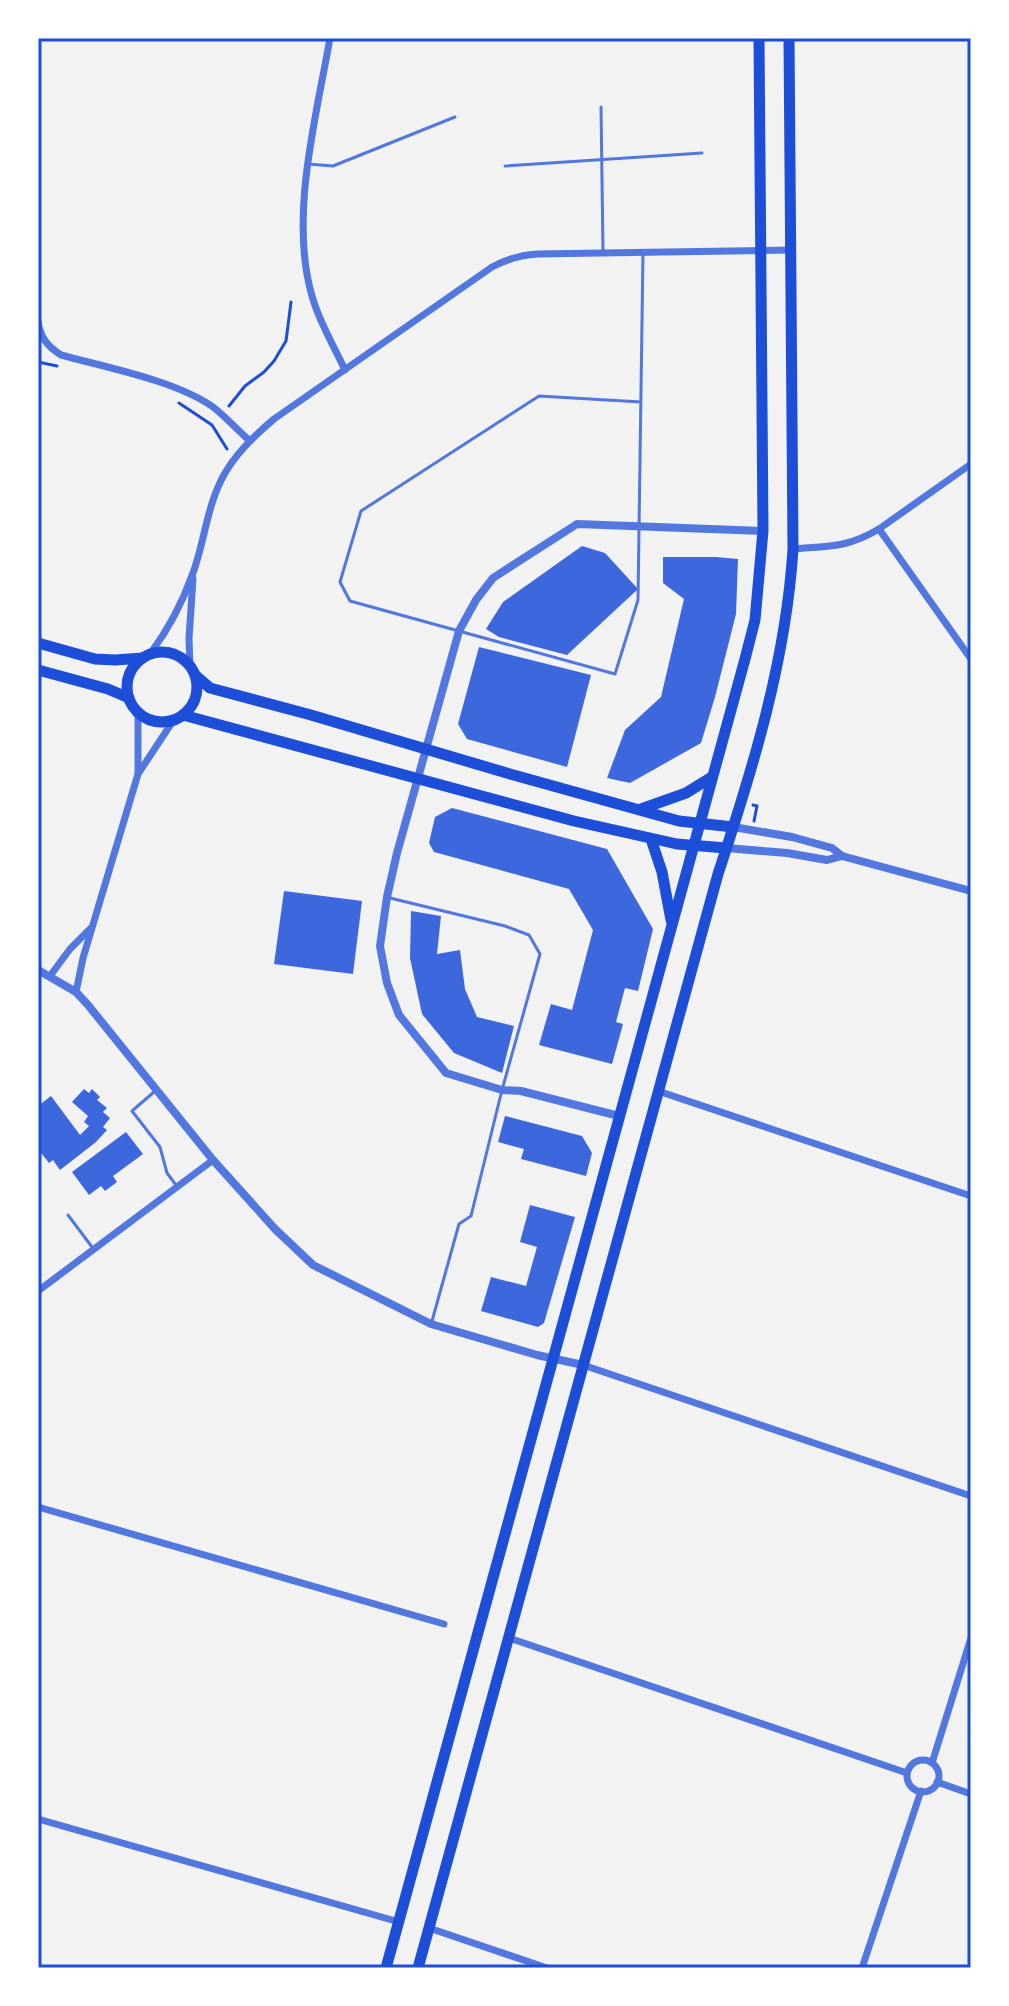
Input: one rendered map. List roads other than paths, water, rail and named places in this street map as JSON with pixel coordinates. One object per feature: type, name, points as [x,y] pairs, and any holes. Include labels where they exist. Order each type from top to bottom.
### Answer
[{"type":"highway","points":[[386,1968],[755,620],[763,531],[759,38]]},
{"type":"highway","points":[[418,1968],[658,1091],[772,691],[783,641],[793,549],[789,38]]},
{"type":"highway","points":[[38,643],[95,659],[115,660],[158,652],[172,653],[184,660],[210,688],[679,821],[733,827]]},
{"type":"highway","points":[[146,656],[133,667],[127,684],[129,698],[138,712],[148,719],[161,722],[179,716],[193,703],[197,689],[192,670]]},
{"type":"highway","points":[[38,670],[129,698]]},
{"type":"highway","points":[[179,716],[574,821],[651,839],[726,848]]},
{"type":"highway","points":[[640,809],[686,793],[712,777]]},
{"type":"highway","points":[[651,839],[662,872],[672,924]]},
{"type":"street","points":[[330,38],[308,164],[304,260],[313,303],[345,370]]},
{"type":"street","points":[[146,656],[166,632],[193,573],[223,475],[250,441],[274,419],[492,267],[507,259],[537,254],[790,250]]},
{"type":"street","points":[[38,321],[39,331],[46,343],[61,355],[167,385],[194,397],[212,407],[250,441]]},
{"type":"street","points":[[793,549],[853,543],[879,529],[971,464]]},
{"type":"street","points":[[619,1116],[521,1091],[502,1090],[446,1073],[399,1015],[387,983],[380,946],[397,853],[459,631],[476,600],[493,578],[577,524],[763,531]]},
{"type":"street","points":[[879,529],[971,659]]},
{"type":"street","points":[[192,670],[189,638],[193,573]]},
{"type":"street","points":[[76,992],[83,958],[138,774],[138,712]]},
{"type":"street","points":[[138,774],[179,716]]},
{"type":"street","points":[[733,827],[792,837],[832,848],[842,856],[971,891]]},
{"type":"street","points":[[726,848],[827,860],[842,856]]},
{"type":"street","points":[[50,976],[93,925]]},
{"type":"street","points":[[38,970],[76,992],[213,1160],[275,1229],[313,1265],[431,1324],[583,1365],[971,1496]]},
{"type":"street","points":[[658,1091],[971,1196]]},
{"type":"street","points":[[38,1291],[213,1160]]},
{"type":"street","points":[[38,1507],[444,1624]]},
{"type":"street","points":[[509,1638],[907,1773]]},
{"type":"street","points":[[932,1763],[971,1638]]},
{"type":"street","points":[[922,1760],[932,1763],[938,1770],[937,1782],[930,1790],[921,1791],[912,1787],[907,1773],[909,1768],[922,1760]]},
{"type":"street","points":[[937,1782],[971,1794]]},
{"type":"street","points":[[862,1968],[921,1791]]},
{"type":"street","points":[[38,1819],[399,1922]]},
{"type":"street","points":[[429,1928],[547,1968]]},
{"type":"lane","points":[[601,107],[603,254]]},
{"type":"lane","points":[[308,164],[333,166],[455,117]]},
{"type":"lane","points":[[505,166],[702,153]]},
{"type":"lane","points":[[641,402],[539,396],[361,511],[340,582],[350,601],[615,674],[638,600],[640,525],[643,252]]},
{"type":"lane","points":[[387,897],[505,926],[529,935],[540,954],[471,1216],[459,1224],[431,1324]]},
{"type":"lane","points":[[157,1090],[132,1111],[160,1147],[167,1173],[177,1186]]},
{"type":"lane","points":[[68,1215],[94,1249]]}]
